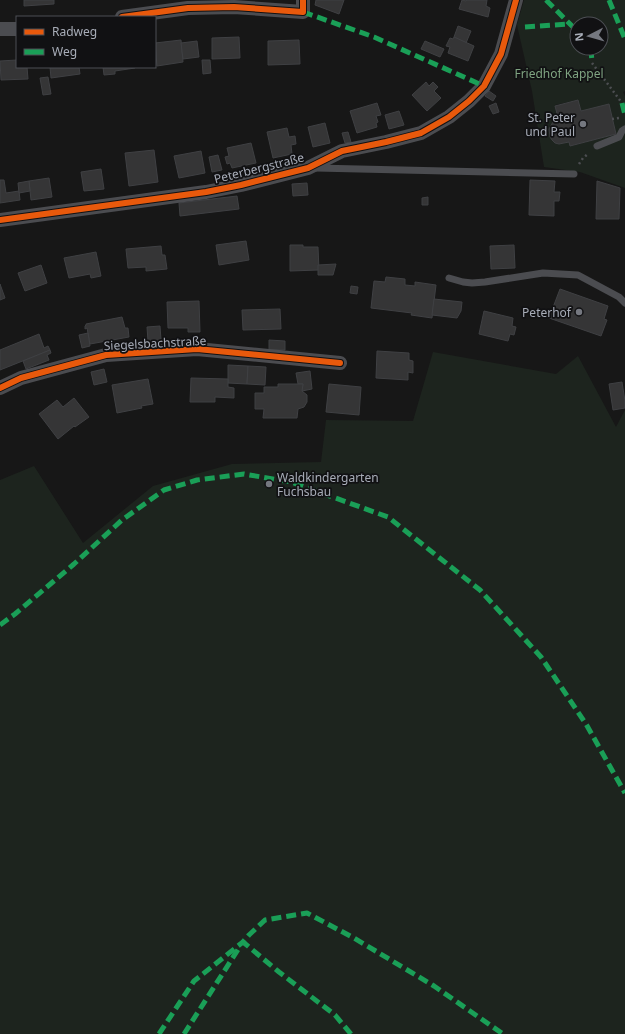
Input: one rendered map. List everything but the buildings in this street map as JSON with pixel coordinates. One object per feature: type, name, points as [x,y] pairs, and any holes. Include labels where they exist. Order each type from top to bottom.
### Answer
[{"type":"street","name":"Peterbergstraße","points":[[0,220],[206,192],[241,185],[308,168],[342,151],[421,133],[449,117],[469,101],[484,86],[501,54],[516,0]]},
{"type":"street","points":[[129,16],[188,8],[303,6]]},
{"type":"street","points":[[0,29],[16,29]]},
{"type":"street","name":"Siegelsbachstraße","points":[[0,388],[21,378],[106,355],[198,349],[340,364]]},
{"type":"lane","points":[[597,146],[619,137],[625,129]]},
{"type":"lane","name":"Peterbergstraße","points":[[308,168],[574,174]]},
{"type":"lane","points":[[450,278],[472,283],[543,273],[578,275],[619,296],[625,303]]},
{"type":"path","points":[[592,63],[622,103]]},
{"type":"green space","name":"Friedhof Kappel","points":[[524,0],[625,0],[625,91],[623,92],[625,96],[625,188],[580,172],[544,167],[532,91],[517,25]],"holes":[[[578,100],[581,111],[608,105],[616,134],[571,146],[569,142],[559,144],[554,142],[551,138],[550,126],[554,122],[559,121],[555,105]]]},
{"type":"green space","points":[[433,352],[556,374],[578,356],[616,427],[625,410],[625,1034],[0,1034],[0,480],[34,466],[83,543],[153,486],[232,464],[321,462],[326,420],[413,421]]},
{"type":"marked path","points":[[546,0],[569,23]]},
{"type":"marked path","points":[[609,0],[625,39]]},
{"type":"marked path","points":[[303,12],[374,37],[484,86]]},
{"type":"marked path","points":[[525,27],[569,24]]},
{"type":"marked path","points":[[592,56],[592,63]]},
{"type":"marked path","points":[[622,103],[625,115]]},
{"type":"marked path","points":[[0,625],[74,564],[122,520],[164,490],[197,480],[244,474],[291,482],[388,517],[480,590],[541,657],[586,724],[625,793]]},
{"type":"marked path","points":[[351,1034],[335,1015],[243,942],[265,920],[307,913],[354,938],[434,986],[503,1034]]},
{"type":"marked path","points":[[159,1034],[194,981],[243,942]]},
{"type":"marked path","points":[[184,1034],[239,948]]},
{"type":"cycle path","points":[[129,16],[188,8],[234,7],[303,12],[303,0]]},
{"type":"cycle path","points":[[0,220],[206,192],[241,185],[308,168],[342,151],[421,133],[449,117],[469,101],[484,86],[501,54],[516,0]]},
{"type":"cycle path","points":[[0,388],[21,378],[106,355],[197,349],[340,363]]},
{"type":"place","name":"St. Peter und Paul","points":[[583,124]]},
{"type":"place","name":"Peterhof","points":[[579,312]]},
{"type":"place","name":"Waldkindergarten Fuchsbau","points":[[269,484]]}]
